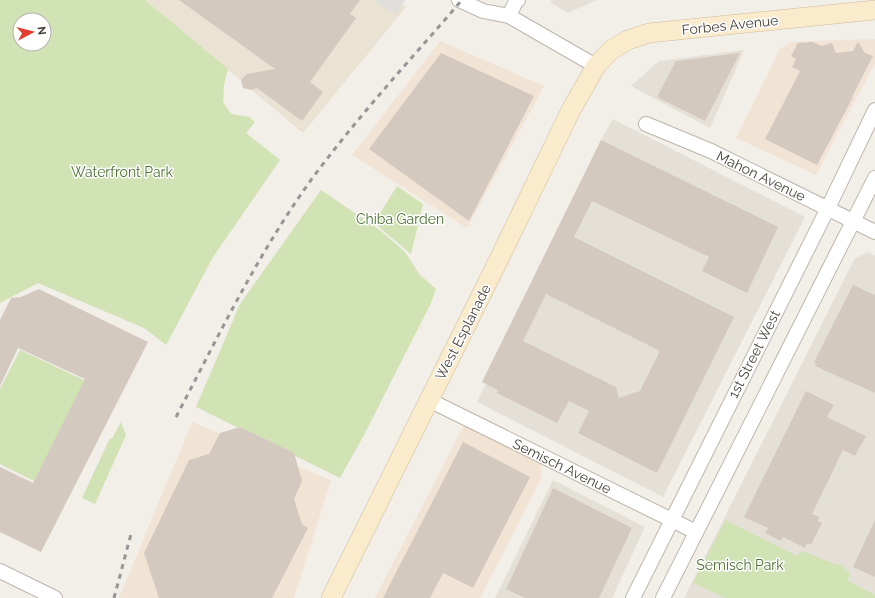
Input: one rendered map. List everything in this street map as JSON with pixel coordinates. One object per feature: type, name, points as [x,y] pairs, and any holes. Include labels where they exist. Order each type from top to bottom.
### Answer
[{"type":"main road","name":"Forbes Avenue","points":[[596,66],[611,50],[628,40],[649,33],[873,7]]},
{"type":"main road","name":"West Esplanade","points":[[331,598],[571,110],[596,66]]},
{"type":"street","points":[[459,0],[482,11],[509,16],[596,66]]},
{"type":"street","points":[[509,16],[518,0]]},
{"type":"street","name":"1st Street West","points":[[633,598],[828,208],[875,110]]},
{"type":"street","name":"Mahon Avenue","points":[[646,124],[710,151],[875,232]]},
{"type":"street","name":"1st Street West","points":[[663,598],[875,178]]},
{"type":"street","name":"Semisch Avenue","points":[[429,400],[696,532]]},
{"type":"street","points":[[0,571],[55,598]]},
{"type":"shaded area","points":[[145,0],[394,0],[406,7],[303,133]]},
{"type":"shaded area","points":[[375,0],[405,0],[397,14],[374,2]]},
{"type":"shaded area","points":[[553,0],[597,0],[568,13],[550,2]]},
{"type":"shaded area","points":[[875,39],[875,63],[816,175],[736,138],[780,49],[790,42]]},
{"type":"shaded area","points":[[440,41],[544,86],[467,228],[352,155]]},
{"type":"shaded area","points":[[744,50],[710,128],[631,86],[659,61]]},
{"type":"shaded area","points":[[613,119],[805,217],[663,497],[477,402],[601,140]]},
{"type":"shaded area","points":[[869,252],[875,256],[875,598],[684,598],[855,258]]},
{"type":"shaded area","points":[[192,422],[331,480],[294,598],[119,598]]},
{"type":"shaded area","points":[[464,425],[541,463],[541,479],[480,598],[375,598]]},
{"type":"shaded area","points":[[553,480],[645,527],[612,598],[495,598]]},
{"type":"green space","name":"Waterfront Park","points":[[0,0],[145,0],[228,69],[224,85],[223,102],[231,114],[249,117],[255,122],[246,133],[280,160],[213,257],[166,345],[144,328],[38,283],[0,303]]},
{"type":"green space","name":"Chiba Garden","points":[[397,186],[423,204],[411,254],[374,223]]},
{"type":"green space","points":[[321,190],[381,231],[405,252],[420,275],[436,289],[431,303],[364,435],[340,478],[196,407],[240,304]]},
{"type":"green space","points":[[20,350],[86,381],[34,481],[0,464],[0,389]]},
{"type":"green space","points":[[121,422],[126,435],[95,504],[82,498],[110,438],[112,439]]},
{"type":"green space","name":"Semisch Park","points":[[725,520],[797,556],[800,552],[805,552],[835,564],[842,565],[849,572],[848,581],[875,595],[875,598],[725,598],[693,583]]},
{"type":"building","points":[[179,0],[360,0],[350,14],[356,18],[310,82],[323,92],[302,121],[257,88],[251,90],[243,88],[241,80],[247,74],[275,69]]},
{"type":"building","points":[[812,42],[822,46],[832,43],[836,53],[853,51],[858,42],[865,53],[873,56],[817,165],[765,139],[800,71],[792,67],[796,59],[791,56],[798,43]]},
{"type":"building","points":[[441,53],[534,96],[469,221],[369,149]]},
{"type":"building","points":[[740,53],[705,121],[657,97],[676,61]]},
{"type":"building","points":[[601,140],[778,227],[747,293],[702,271],[709,257],[592,201],[574,237],[734,317],[657,473],[578,433],[589,411],[569,401],[557,423],[497,393],[498,390],[482,382]],"holes":[[[546,294],[660,351],[640,391],[619,398],[616,387],[523,341]]]},
{"type":"building","points":[[853,285],[875,295],[875,393],[815,366],[817,364],[814,362]]},
{"type":"building","points":[[39,289],[148,342],[41,552],[0,532],[0,467],[33,483],[85,379],[18,348],[0,386],[0,320],[11,298],[21,297]]},
{"type":"building","points":[[806,391],[834,405],[827,417],[866,436],[855,456],[843,450],[812,514],[819,517],[818,521],[822,523],[811,545],[807,543],[805,548],[783,537],[781,541],[765,533],[768,528],[744,517]]},
{"type":"building","points":[[240,427],[294,453],[302,481],[294,499],[302,524],[308,528],[272,598],[159,598],[144,553],[189,460],[209,454],[220,433]]},
{"type":"building","points":[[463,442],[530,477],[473,588],[443,573],[430,598],[383,598]]},
{"type":"building","points":[[553,488],[632,528],[599,598],[525,598],[506,589]]},
{"type":"building","points":[[875,520],[875,577],[853,567]]},
{"type":"railway","points":[[176,417],[240,294],[275,234],[294,205],[314,176],[386,86],[462,0]]},
{"type":"railway","points":[[114,598],[131,534]]}]
